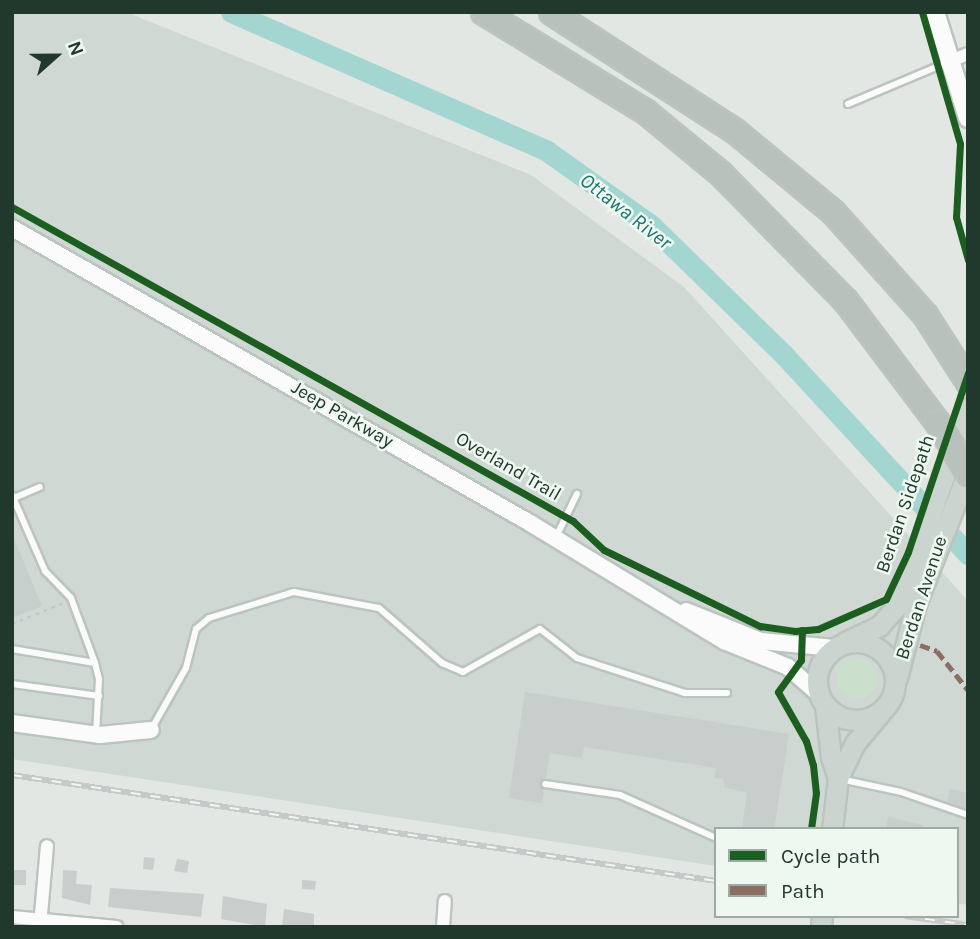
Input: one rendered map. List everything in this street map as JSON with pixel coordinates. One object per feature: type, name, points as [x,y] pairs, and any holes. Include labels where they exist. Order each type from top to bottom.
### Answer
[{"type":"highway","points":[[483,12],[646,113],[720,173],[845,300],[937,422],[968,472]]},
{"type":"highway","points":[[551,12],[735,131],[834,212],[887,269],[956,361],[968,382]]},
{"type":"main road","points":[[935,12],[961,57],[968,82]]},
{"type":"main road","points":[[961,57],[968,118]]},
{"type":"main road","name":"Berdan Avenue","points":[[895,687],[937,495],[968,408]]},
{"type":"main road","name":"Berdan Avenue","points":[[839,645],[879,626],[895,611],[926,550],[952,511],[968,472]]},
{"type":"main road","points":[[832,827],[838,778],[855,743],[883,709],[895,687],[895,673],[882,651],[858,641],[839,645],[818,668],[831,757],[838,778]]},
{"type":"main road","points":[[822,700],[835,714],[860,720],[883,709]]},
{"type":"street","name":"Jeep Parkway","points":[[12,228],[555,537],[671,605],[724,641],[788,667],[822,700]]},
{"type":"street","name":"Jeep Parkway","points":[[671,605],[761,641],[839,645]]},
{"type":"street","points":[[12,723],[96,735],[151,730]]},
{"type":"street","points":[[41,923],[47,846]]},
{"type":"street","points":[[443,927],[445,901]]},
{"type":"street","points":[[12,917],[41,923],[117,927]]},
{"type":"lane","points":[[848,104],[961,57]]},
{"type":"lane","points":[[40,487],[13,496],[45,571],[71,598],[95,663],[99,696],[96,735]]},
{"type":"lane","points":[[555,537],[577,494]]},
{"type":"lane","points":[[151,730],[186,668],[196,629],[209,618],[294,592],[379,608],[442,663],[463,672],[540,629],[577,658],[685,693],[727,693]]},
{"type":"lane","points":[[12,649],[95,663]]},
{"type":"lane","points":[[12,684],[99,696]]},
{"type":"lane","points":[[838,778],[901,792],[968,815]]},
{"type":"lane","points":[[545,784],[620,795],[714,837]]},
{"type":"path","points":[[12,624],[62,604]]},
{"type":"shaded area","points":[[12,12],[126,12],[531,175],[684,287],[968,601],[968,905],[959,903],[959,827],[714,827],[714,866],[12,759]]},
{"type":"green space","points":[[857,658],[871,664],[877,678],[871,692],[857,698],[843,692],[837,678],[843,664]]},
{"type":"building","points":[[12,534],[42,606],[12,618]]},
{"type":"building","points":[[525,692],[789,734],[774,827],[742,827],[747,792],[725,788],[723,779],[714,778],[716,768],[584,747],[582,758],[550,753],[546,778],[540,783],[544,790],[542,803],[509,798]]},
{"type":"building","points":[[950,789],[968,793],[968,809],[947,802]]},
{"type":"building","points":[[888,817],[923,825],[923,827],[886,827]]},
{"type":"building","points":[[144,857],[155,858],[153,870],[143,869]]},
{"type":"building","points":[[177,859],[189,861],[187,873],[174,871]]},
{"type":"building","points":[[12,870],[26,870],[26,885],[12,885]]},
{"type":"building","points":[[63,870],[77,871],[76,884],[92,885],[90,905],[62,898]]},
{"type":"building","points":[[302,880],[316,881],[315,890],[302,889]]},
{"type":"building","points":[[110,888],[204,894],[201,917],[108,907]]},
{"type":"building","points":[[223,896],[267,904],[265,927],[221,919]]},
{"type":"building","points":[[284,909],[314,914],[314,927],[282,927]]},
{"type":"waterway","name":"Ottawa River","points":[[231,12],[547,151],[652,226],[785,356],[968,554]]},
{"type":"railway","points":[[12,775],[714,881]]},
{"type":"railway","points":[[919,918],[968,925]]},
{"type":"marked path","points":[[920,645],[937,651],[968,690]]},
{"type":"cycle path","points":[[922,12],[960,144],[956,217],[968,260]]},
{"type":"cycle path","name":"Overland Trail","points":[[12,207],[573,521],[604,550],[760,626],[795,631],[818,629],[886,599],[908,552],[968,373]]},
{"type":"cycle path","points":[[802,630],[801,660],[778,692],[806,741],[813,765],[816,793],[811,827]]}]
